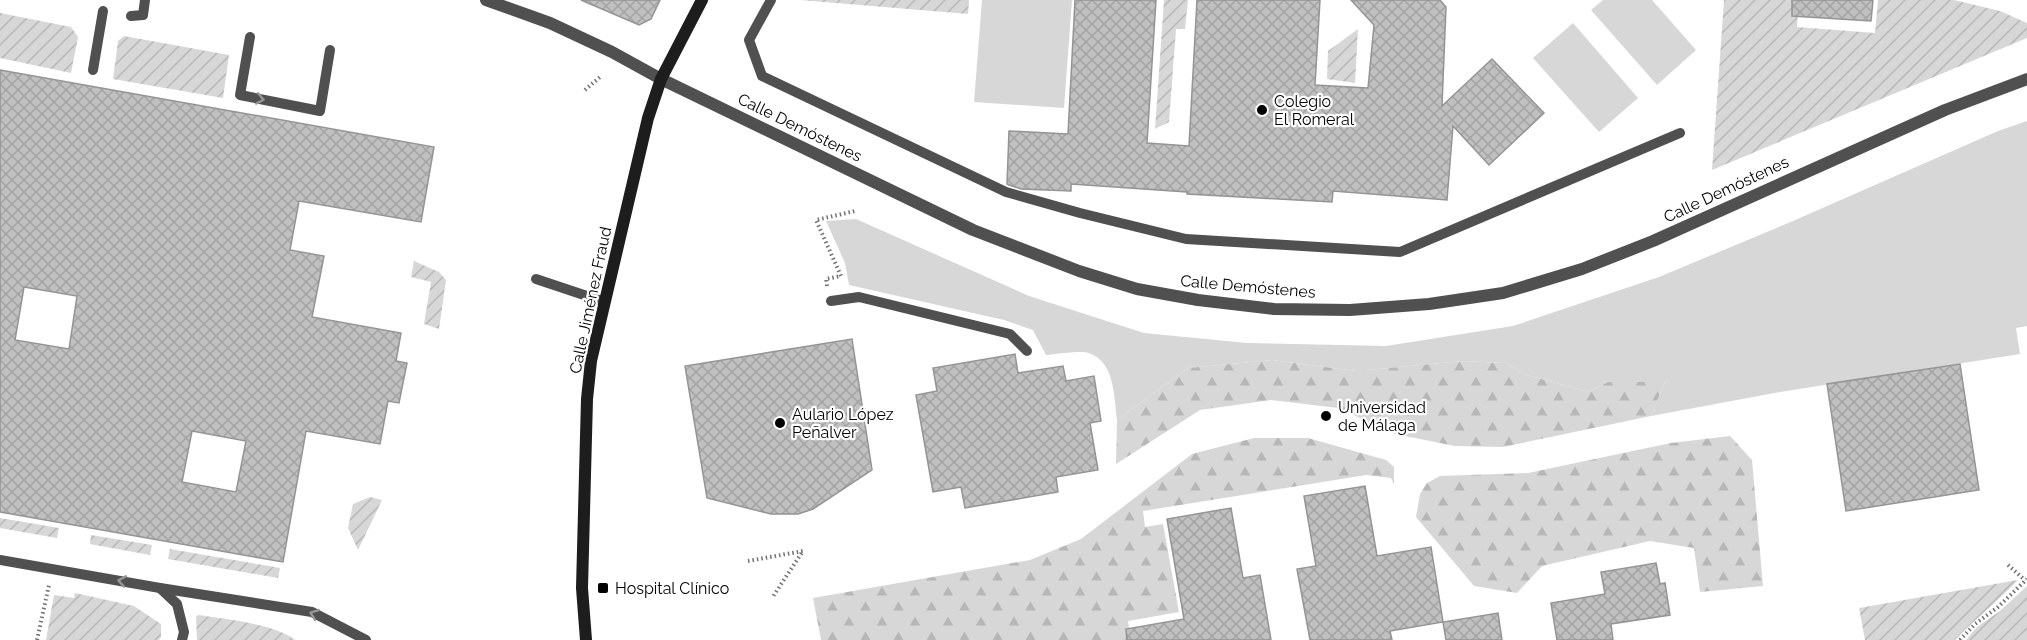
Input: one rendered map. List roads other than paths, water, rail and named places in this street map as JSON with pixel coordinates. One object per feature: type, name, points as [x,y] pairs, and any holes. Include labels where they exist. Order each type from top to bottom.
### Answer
[{"type":"main road","name":"Calle Jiménez Fraud","points":[[586,640],[582,588],[587,399],[591,361],[648,118],[661,79],[702,0]]},
{"type":"street","name":"Calle Demóstenes","points":[[486,0],[550,23],[612,52],[661,79],[973,230],[1079,271],[1137,289],[1198,300],[1274,309],[1350,310],[1429,304],[1503,292],[1582,269],[1653,241],[1945,110],[2027,80]]},
{"type":"lane","points":[[131,16],[142,15],[145,0]]},
{"type":"lane","points":[[771,0],[748,40],[762,76],[1006,192],[1186,239],[1400,252],[1680,133]]},
{"type":"lane","points":[[93,70],[103,11]]},
{"type":"lane","points":[[250,37],[240,95],[320,111],[330,50]]},
{"type":"lane","points":[[536,279],[605,302]]},
{"type":"lane","points":[[831,301],[859,297],[1010,334],[1027,351]]},
{"type":"lane","points":[[0,560],[312,612],[366,640]]},
{"type":"lane","points":[[160,588],[177,604],[184,632],[182,640]]},
{"type":"place","name":"Colegio El Romeral","points":[[1262,110]]},
{"type":"place","name":"Universidad de Málaga","points":[[1326,416]]},
{"type":"place","name":"Aulario López Peñalver","points":[[780,423]]},
{"type":"place","name":"Hospital Clínico","points":[[603,588]]}]
